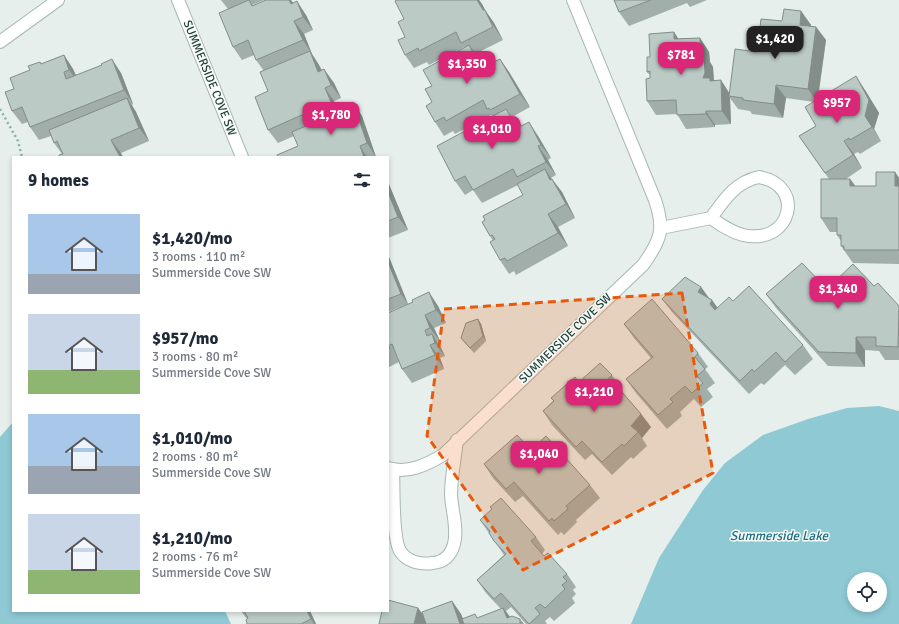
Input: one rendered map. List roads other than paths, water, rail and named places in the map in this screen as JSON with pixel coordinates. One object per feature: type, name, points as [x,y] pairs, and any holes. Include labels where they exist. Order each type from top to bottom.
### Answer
[{"type":"street","points":[[0,42],[58,0]]},
{"type":"street","name":"SUMMERSIDE COVE SW","points":[[178,0],[242,156]]},
{"type":"street","name":"SUMMERSIDE COVE SW","points":[[457,440],[452,489],[454,542],[446,558],[438,563],[416,563],[406,558],[400,551],[395,523],[390,469],[411,469],[425,465],[443,455],[457,440],[643,265],[654,249],[661,228],[660,215],[655,200],[573,0]]},
{"type":"street","points":[[661,228],[711,218],[733,189],[749,179],[759,177],[770,179],[780,185],[785,193],[787,214],[784,223],[778,230],[768,235],[754,237],[742,235],[730,231],[711,218]]},
{"type":"water","name":"Summerside Lake","points":[[879,406],[899,411],[899,624],[631,624],[659,558],[703,490],[725,463],[763,435],[808,419],[847,408]]},
{"type":"water","points":[[12,423],[12,612],[225,612],[231,624],[0,624],[0,437]]}]
